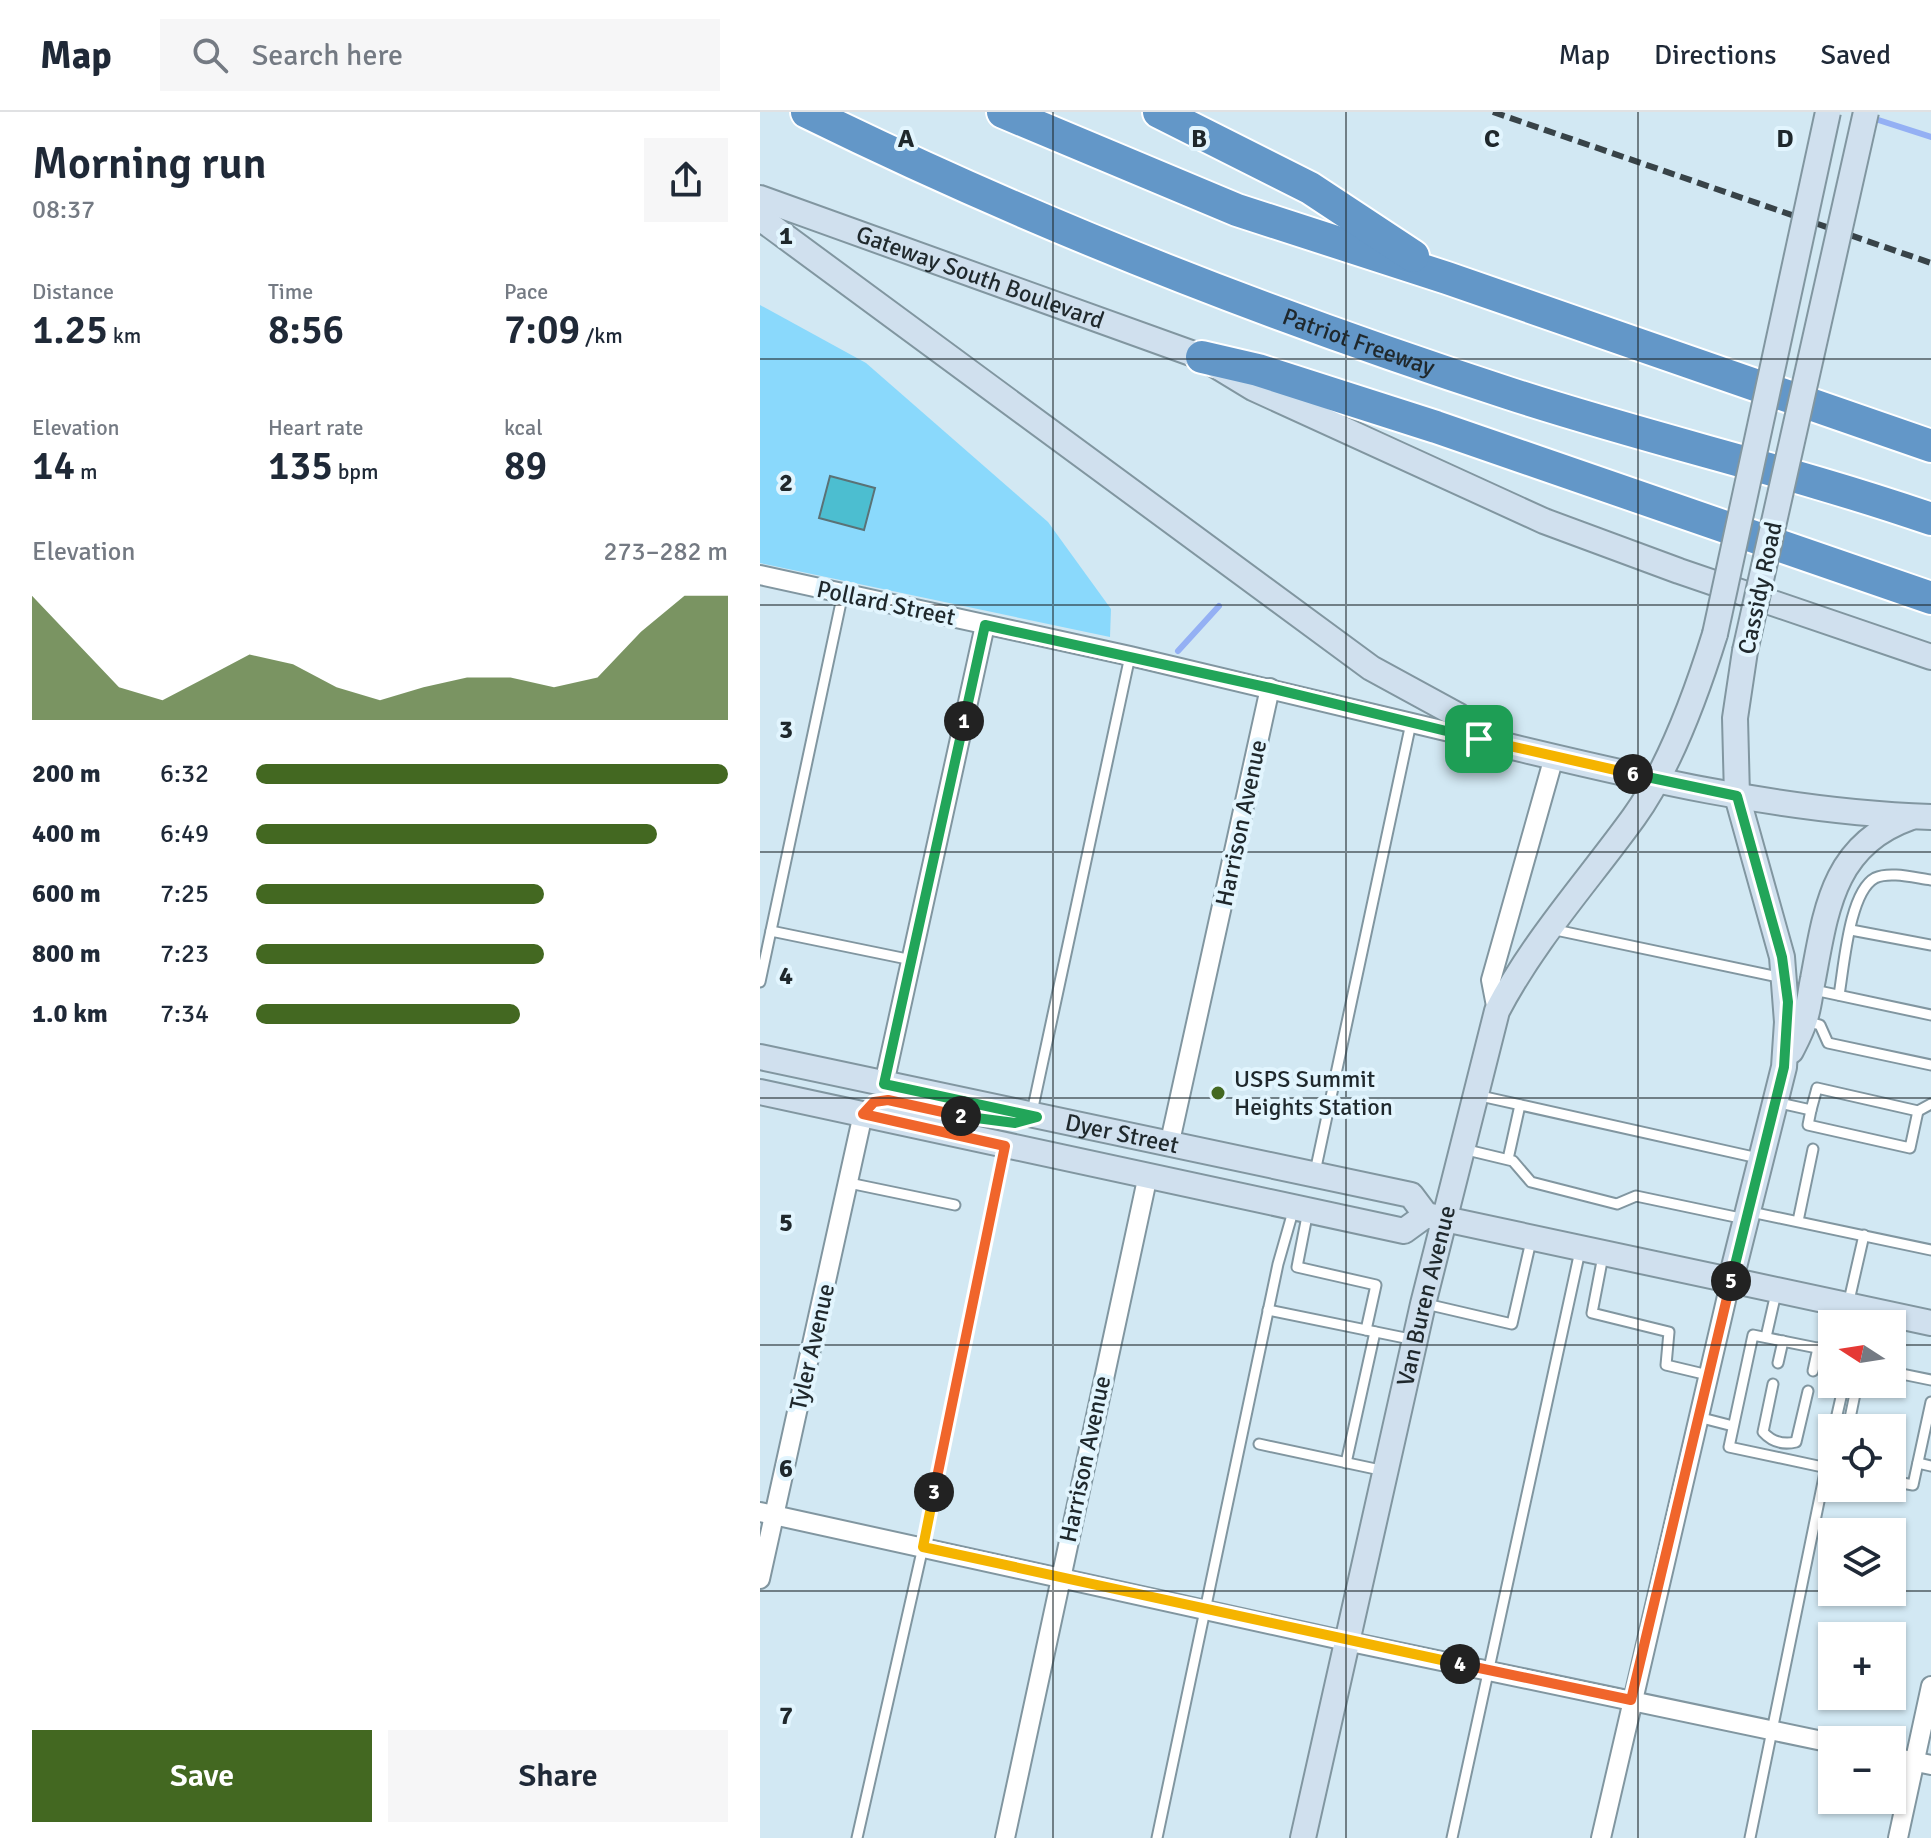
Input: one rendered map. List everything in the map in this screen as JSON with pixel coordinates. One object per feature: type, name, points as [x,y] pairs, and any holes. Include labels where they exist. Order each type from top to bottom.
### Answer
[{"type":"highway","name":"Patriot Freeway","points":[[807,112],[922,168],[1215,290],[1504,392],[1607,424],[1842,488],[1931,519]]},
{"type":"highway","points":[[1003,112],[1237,210],[1447,278],[1931,446]]},
{"type":"highway","points":[[1159,112],[1310,188],[1447,278]]},
{"type":"highway","points":[[1202,357],[1258,370],[1436,427],[1931,598]]},
{"type":"main road","name":"Cassidy Road","points":[[1497,1011],[1512,982],[1548,929],[1636,815],[1695,697],[1715,634],[1828,112]]},
{"type":"main road","name":"Cassidy Road","points":[[1784,1067],[1788,1002],[1785,978],[1764,885],[1737,796],[1735,718],[1745,651],[1866,112]]},
{"type":"main road","name":"Gateway South Boulevard","points":[[760,198],[1202,357],[1253,388],[1544,521],[1679,571],[1931,657]]},
{"type":"main road","points":[[760,218],[1371,668],[1459,716],[1479,739],[1737,796],[1835,812],[1922,817]]},
{"type":"main road","points":[[1731,1279],[1784,1067],[1805,1021],[1826,907],[1840,875],[1878,831],[1922,817]]},
{"type":"main road","name":"Van Buren Avenue","points":[[1303,1838],[1423,1304],[1436,1217],[1463,1149],[1497,1011]]},
{"type":"main road","name":"Dyer Street","points":[[760,1057],[1411,1195],[1436,1217],[1777,1289],[1860,1310]]},
{"type":"main road","name":"Dyer Street","points":[[760,1092],[1404,1231],[1436,1217]]},
{"type":"main road","points":[[863,1114],[874,1102],[888,1100],[967,1117],[1015,1123],[1034,1116]]},
{"type":"main road","name":"Dyer Street","points":[[1906,1320],[1931,1323]]},
{"type":"street","name":"Pollard Street","points":[[760,575],[1130,656],[1479,739]]},
{"type":"street","points":[[884,1084],[985,625]]},
{"type":"street","name":"Harrison Avenue","points":[[1169,1146],[1270,688]]},
{"type":"street","name":"Van Buren Avenue","points":[[1497,1011],[1491,980],[1554,757]]},
{"type":"street","name":"Tyler Avenue","points":[[760,1579],[767,1513],[849,1183],[863,1114]]},
{"type":"street","name":"Harrison Avenue","points":[[1005,1838],[1148,1175]]},
{"type":"street","points":[[1601,1838],[1731,1279]]},
{"type":"street","points":[[767,1513],[1346,1641],[1818,1740]]},
{"type":"street","points":[[1898,1838],[1923,1763],[1931,1686]]},
{"type":"lane","points":[[760,982],[843,593]]},
{"type":"lane","points":[[1034,1116],[1130,656]]},
{"type":"lane","points":[[1314,1175],[1411,723]]},
{"type":"lane","points":[[1839,995],[1855,906],[1863,888],[1877,877],[1931,880]]},
{"type":"lane","points":[[1548,929],[1785,978]]},
{"type":"lane","points":[[1851,930],[1931,945]]},
{"type":"lane","points":[[771,931],[912,960]]},
{"type":"lane","points":[[1811,990],[1931,1015]]},
{"type":"lane","points":[[1805,1021],[1820,1025],[1828,1043],[1931,1065]]},
{"type":"lane","points":[[1918,1111],[1910,1148],[1808,1125],[1817,1088],[1918,1111],[1931,1104]]},
{"type":"lane","points":[[1475,1095],[1761,1159]]},
{"type":"lane","points":[[1775,1102],[1811,1110]]},
{"type":"lane","points":[[1508,1159],[1520,1105]]},
{"type":"lane","points":[[857,1838],[923,1547],[1005,1146]]},
{"type":"lane","points":[[1463,1149],[1513,1161],[1531,1182],[1617,1204],[1636,1196],[1798,1221],[1931,1250]]},
{"type":"lane","points":[[1798,1221],[1813,1149]]},
{"type":"lane","points":[[849,1183],[955,1205]]},
{"type":"lane","points":[[1157,1838],[1278,1264],[1301,1209]]},
{"type":"lane","points":[[1297,1267],[1301,1209]]},
{"type":"lane","points":[[1856,1309],[1864,1235]]},
{"type":"lane","points":[[1423,1304],[1512,1324],[1532,1237]]},
{"type":"lane","points":[[1593,1250],[1592,1313],[1669,1332],[1666,1365],[1708,1375]]},
{"type":"lane","points":[[1452,1838],[1488,1669],[1593,1250]]},
{"type":"lane","points":[[1278,1264],[1376,1285],[1346,1463]]},
{"type":"lane","points":[[1766,1337],[1777,1289]]},
{"type":"lane","points":[[1268,1310],[1415,1340]]},
{"type":"lane","points":[[1813,1371],[1818,1348],[1753,1335],[1729,1447],[1818,1466]]},
{"type":"lane","points":[[1778,1363],[1783,1341]]},
{"type":"lane","points":[[1906,1375],[1931,1380]]},
{"type":"lane","points":[[1773,1384],[1763,1432],[1770,1440],[1788,1444],[1796,1442],[1808,1391]]},
{"type":"lane","points":[[1906,1484],[1913,1485],[1931,1402]]},
{"type":"lane","points":[[1698,1417],[1733,1426]]},
{"type":"lane","points":[[1259,1444],[1385,1471]]},
{"type":"lane","points":[[1918,1463],[1931,1466]]},
{"type":"lane","points":[[1750,1838],[1822,1502]]},
{"type":"shaded area","points":[[760,305],[866,363],[1048,522],[1111,609],[1110,637],[760,563]]},
{"type":"building","points":[[830,476],[875,488],[864,530],[819,518]]},
{"type":"waterway","points":[[1869,117],[1931,137]]},
{"type":"waterway","points":[[1178,651],[1219,606]]},
{"type":"railway","points":[[1493,112],[1931,263]]},
{"type":"place","name":"USPS Summit Heights Station","points":[[1218,1093]]},
{"type":"route","points":[[985,625],[1270,688],[1479,739],[1737,796],[1782,957],[1788,1002],[1784,1067],[1631,1700],[1346,1641],[923,1547],[1005,1146],[863,1114],[874,1102],[888,1100],[967,1117],[1015,1123],[1037,1117],[884,1084],[985,625]]}]
